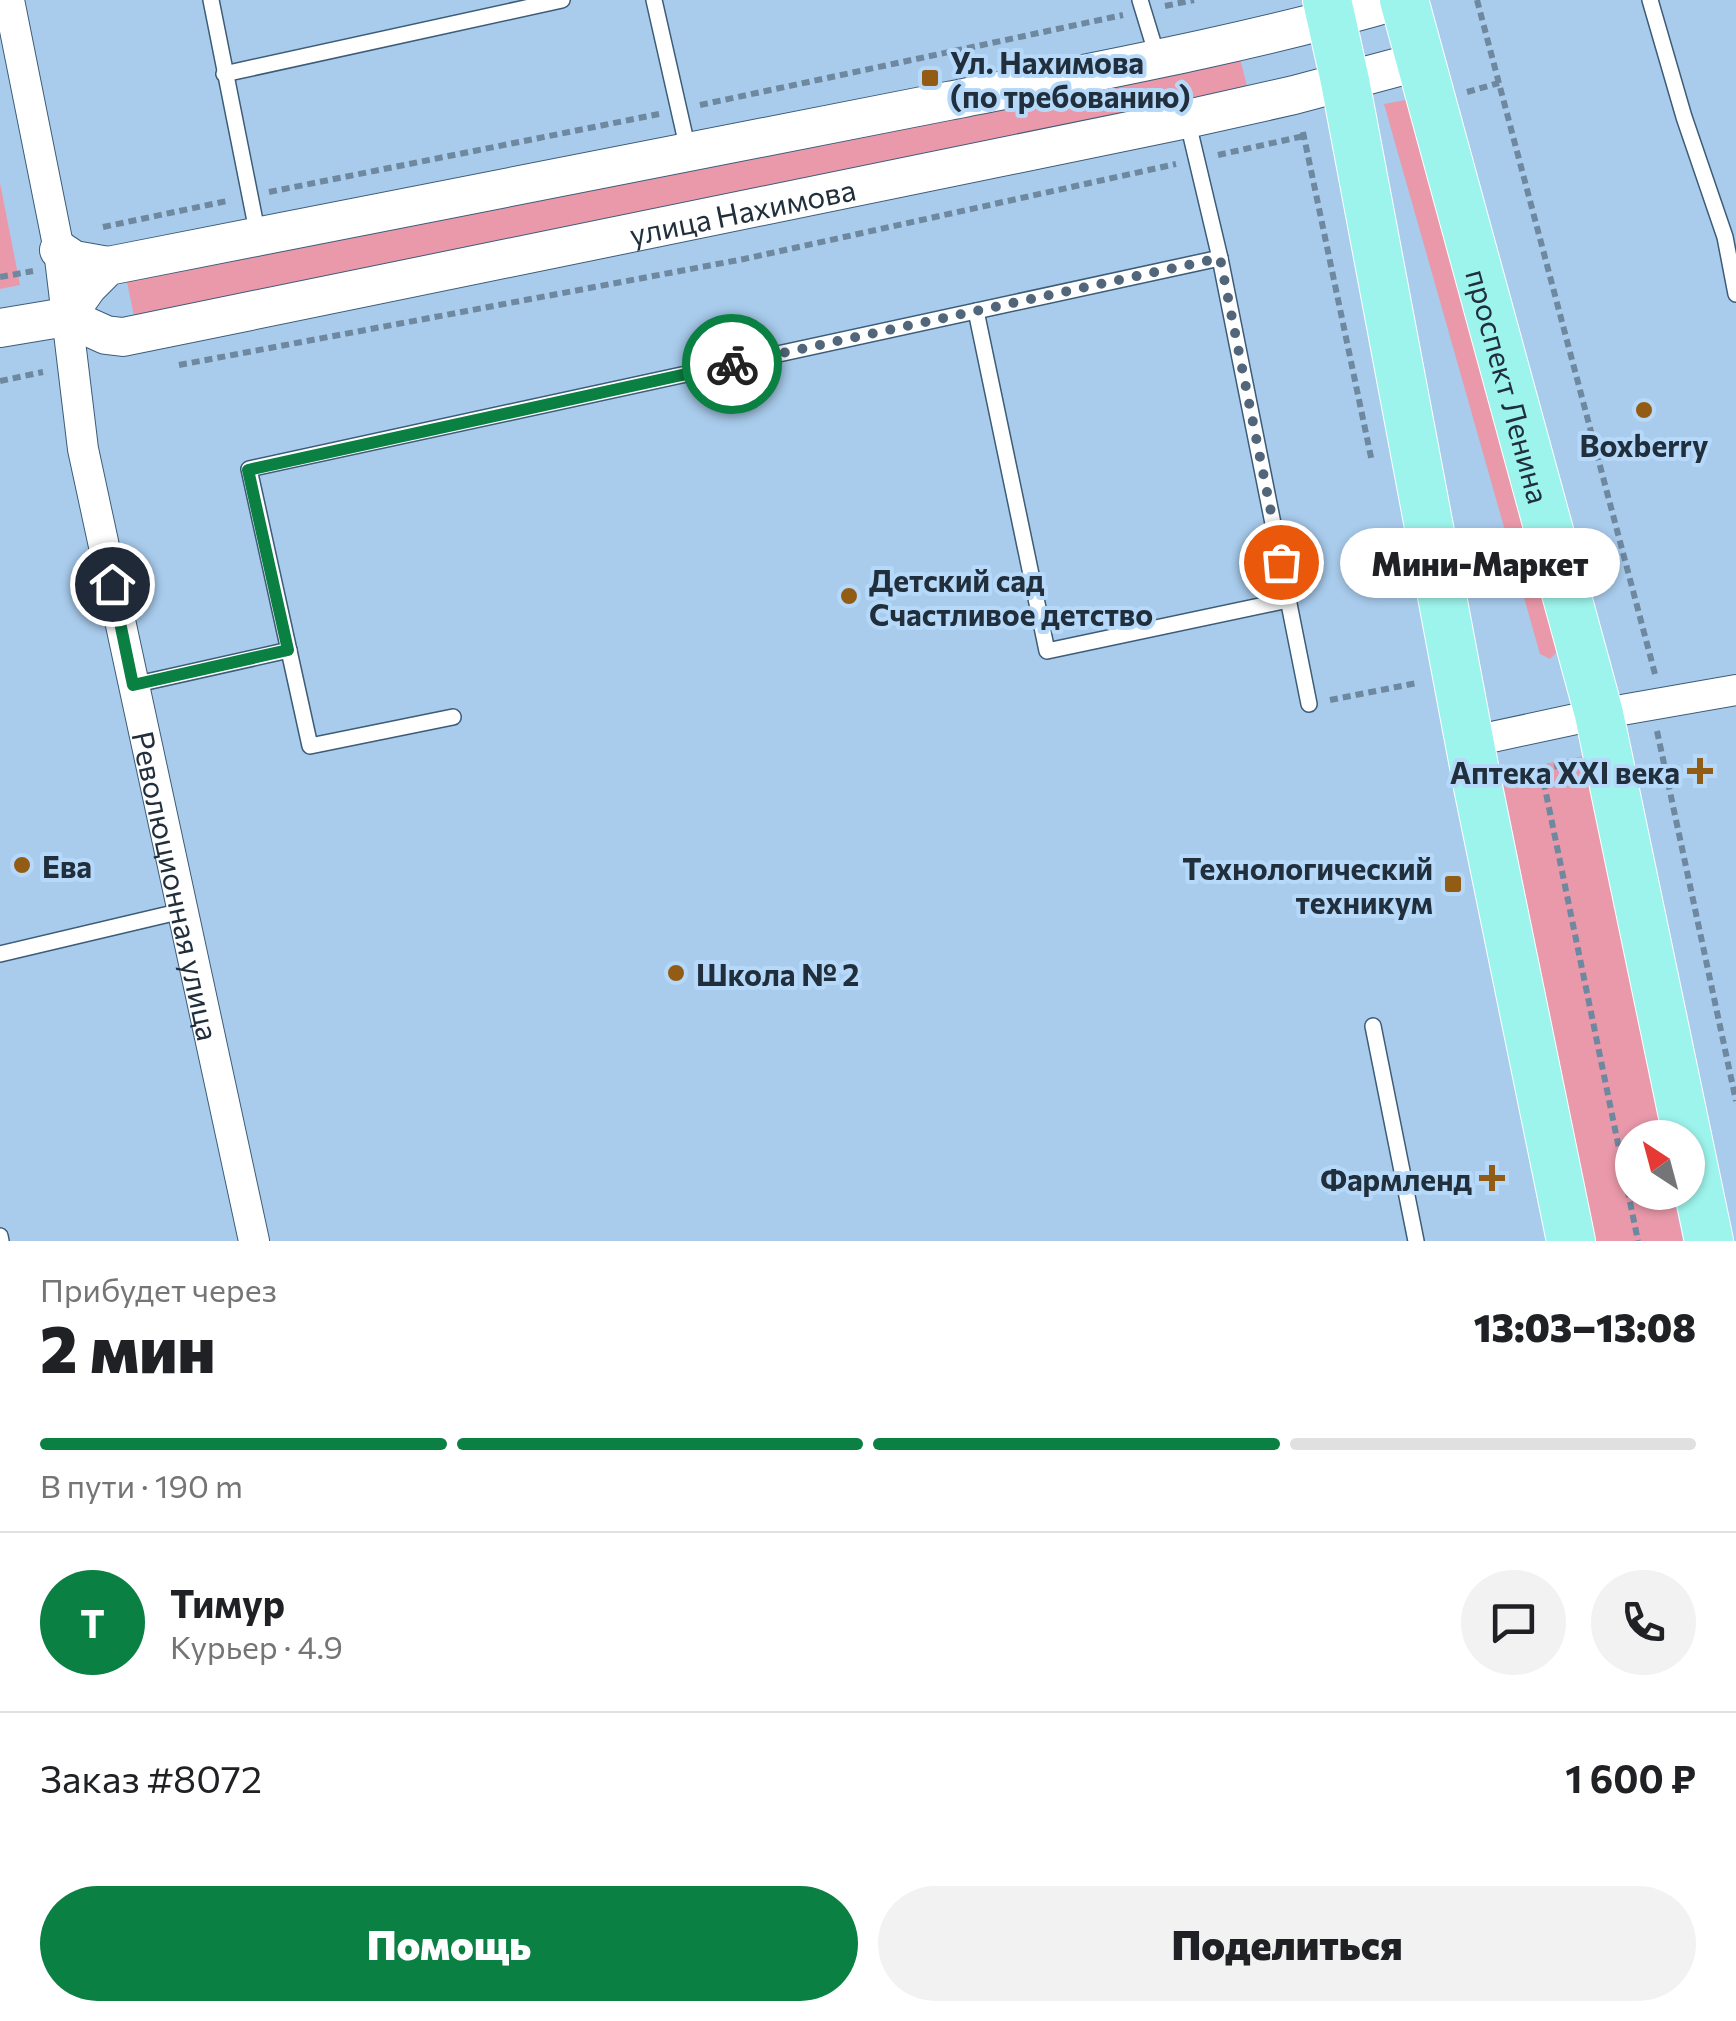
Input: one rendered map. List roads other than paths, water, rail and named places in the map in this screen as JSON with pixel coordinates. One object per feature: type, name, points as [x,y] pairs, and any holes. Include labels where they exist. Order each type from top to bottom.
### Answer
[{"type":"main road","name":"проспект Ленина","points":[[1402,0],[1600,714],[1710,1241]]},
{"type":"main road","points":[[1330,10],[1470,742],[1571,1241]]},
{"type":"street","name":"Революционная улица","points":[[9,0],[62,250],[66,317],[83,448],[254,1241]]},
{"type":"street","points":[[62,250],[74,260],[108,266],[689,154],[1158,58],[1330,10],[1402,0]]},
{"type":"street","name":"улица Нахимова","points":[[66,317],[106,335],[123,338],[1187,119],[1422,61]]},
{"type":"street","points":[[0,328],[66,317],[108,266]]},
{"type":"street","points":[[1470,742],[1736,690]]},
{"type":"lane","points":[[211,0],[258,236]]},
{"type":"lane","points":[[224,74],[562,0]]},
{"type":"lane","points":[[654,0],[689,154]]},
{"type":"lane","points":[[1650,0],[1684,117],[1730,231],[1736,294]]},
{"type":"lane","points":[[1142,5],[1158,58]]},
{"type":"lane","points":[[1187,119],[1220,258],[1309,704]]},
{"type":"lane","points":[[454,717],[310,746],[248,470],[1220,258]]},
{"type":"lane","points":[[976,310],[1047,651],[1288,600]]},
{"type":"lane","points":[[133,685],[288,650]]},
{"type":"lane","points":[[0,954],[182,911]]},
{"type":"lane","points":[[1373,1026],[1416,1241]]},
{"type":"place","name":"Ул. Нахимова (по требованию)","points":[[930,78]]},
{"type":"place","name":"Boxberry","points":[[1644,410]]},
{"type":"place","name":"Мини-Маркет","points":[[1281,562]]},
{"type":"place","name":"Детский сад Счастливое детство","points":[[849,596]]},
{"type":"place","name":"Аптека ХХI века","points":[[1700,771]]},
{"type":"place","name":"Ева","points":[[22,865]]},
{"type":"place","name":"Технологический техникум","points":[[1453,884]]},
{"type":"place","name":"Школа № 2","points":[[676,973]]},
{"type":"place","name":"Фармленд","points":[[1492,1178]]}]
